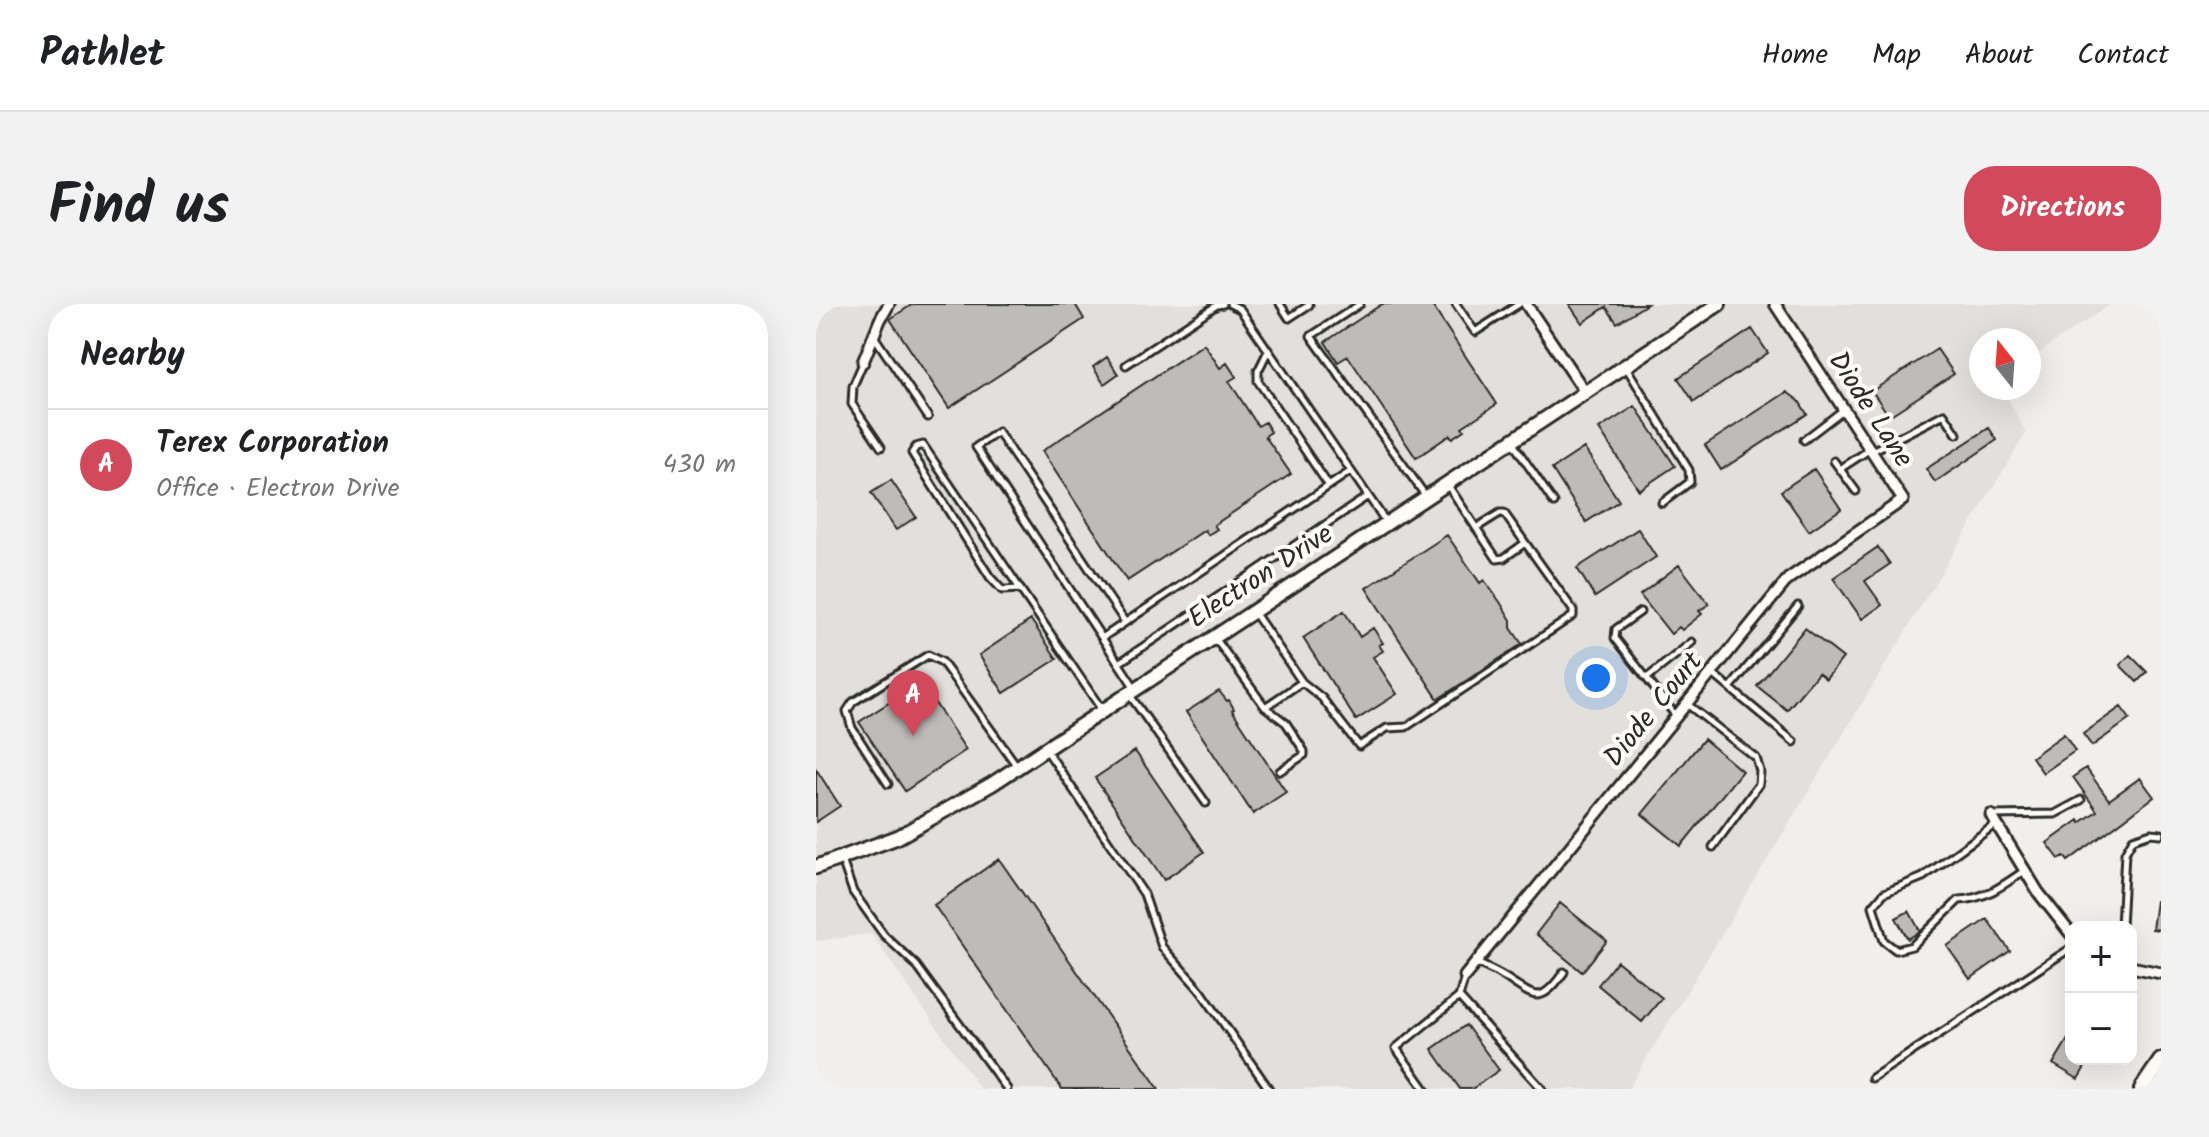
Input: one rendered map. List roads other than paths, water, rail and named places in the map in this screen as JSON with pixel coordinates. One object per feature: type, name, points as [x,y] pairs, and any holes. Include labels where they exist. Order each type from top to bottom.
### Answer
[{"type":"main road","points":[[2142,1089],[2161,1061]]},
{"type":"street","points":[[863,362],[889,304]]},
{"type":"street","points":[[1526,304],[1585,392]]},
{"type":"street","name":"Electron Drive","points":[[816,867],[898,837],[937,817],[1103,711],[1719,304]]},
{"type":"street","name":"Diode Lane","points":[[1775,304],[1903,500]]},
{"type":"street","name":"Diode Court","points":[[1465,976],[1788,579],[1903,500]]},
{"type":"street","points":[[1993,820],[2065,926]]},
{"type":"street","points":[[2137,968],[2161,973]]},
{"type":"lane","points":[[1126,365],[1223,304]]},
{"type":"lane","points":[[1230,304],[1240,309],[1387,523]]},
{"type":"lane","points":[[1280,304],[1289,318],[1309,304]]},
{"type":"lane","points":[[1360,304],[1311,336],[1426,497]]},
{"type":"lane","points":[[1456,304],[1475,332],[1519,304]]},
{"type":"lane","points":[[873,335],[928,417]]},
{"type":"lane","points":[[1268,350],[1258,371],[1258,381],[1329,486]]},
{"type":"lane","points":[[863,362],[853,386],[852,404],[881,447]]},
{"type":"lane","points":[[1625,366],[1689,470],[1690,482],[1662,503]]},
{"type":"lane","points":[[1804,440],[1844,409]]},
{"type":"lane","points":[[1840,469],[1870,450],[1944,414],[1957,434]]},
{"type":"lane","points":[[1125,622],[998,432],[976,447],[1119,663],[1132,691],[1206,803]]},
{"type":"lane","points":[[1511,441],[1554,503]]},
{"type":"lane","points":[[1020,589],[1002,590],[990,577],[912,453],[916,447],[923,445],[1103,711]]},
{"type":"lane","points":[[1834,461],[1856,491]]},
{"type":"lane","points":[[1102,638],[1351,471]]},
{"type":"lane","points":[[1447,483],[1500,560],[1525,543]]},
{"type":"lane","points":[[1119,663],[1368,496]]},
{"type":"lane","points":[[1254,611],[1302,682],[1322,698],[1359,746],[1387,728],[1406,727],[1573,616],[1573,610],[1502,512],[1476,528]]},
{"type":"lane","points":[[1730,688],[1798,606]]},
{"type":"lane","points":[[1640,612],[1614,633],[1615,638],[1677,717]]},
{"type":"lane","points":[[1214,637],[1265,707],[1286,723],[1304,751],[1304,755],[1280,771]]},
{"type":"lane","points":[[1647,678],[1692,642]]},
{"type":"lane","points":[[888,784],[852,728],[847,711],[853,702],[928,655],[942,662],[1017,767]]},
{"type":"lane","points":[[1712,673],[1794,742]]},
{"type":"lane","points":[[1265,707],[1302,682]]},
{"type":"lane","points":[[1687,704],[1756,758],[1760,771],[1759,784],[1713,847]]},
{"type":"lane","points":[[1045,749],[1144,894],[1162,947],[1201,991],[1269,1089]]},
{"type":"lane","points":[[2025,870],[1990,893],[1972,900],[1959,900],[1912,946],[1896,950],[1884,941],[1873,906],[1884,893],[1923,877],[1993,820],[2055,814],[2081,800]]},
{"type":"lane","points":[[2121,921],[2125,853],[2133,839],[2151,833],[2161,834]]},
{"type":"lane","points":[[841,859],[853,892],[884,935],[916,965],[1007,1089]]},
{"type":"lane","points":[[1872,1078],[2065,952]]},
{"type":"lane","points":[[1476,963],[1529,995],[1545,993],[1564,972]]},
{"type":"lane","points":[[1425,1089],[1396,1048],[1459,997],[1465,976]]},
{"type":"lane","points":[[1459,997],[1542,1089]]},
{"type":"place","name":"Terex Corporation","points":[[913,736]]}]
